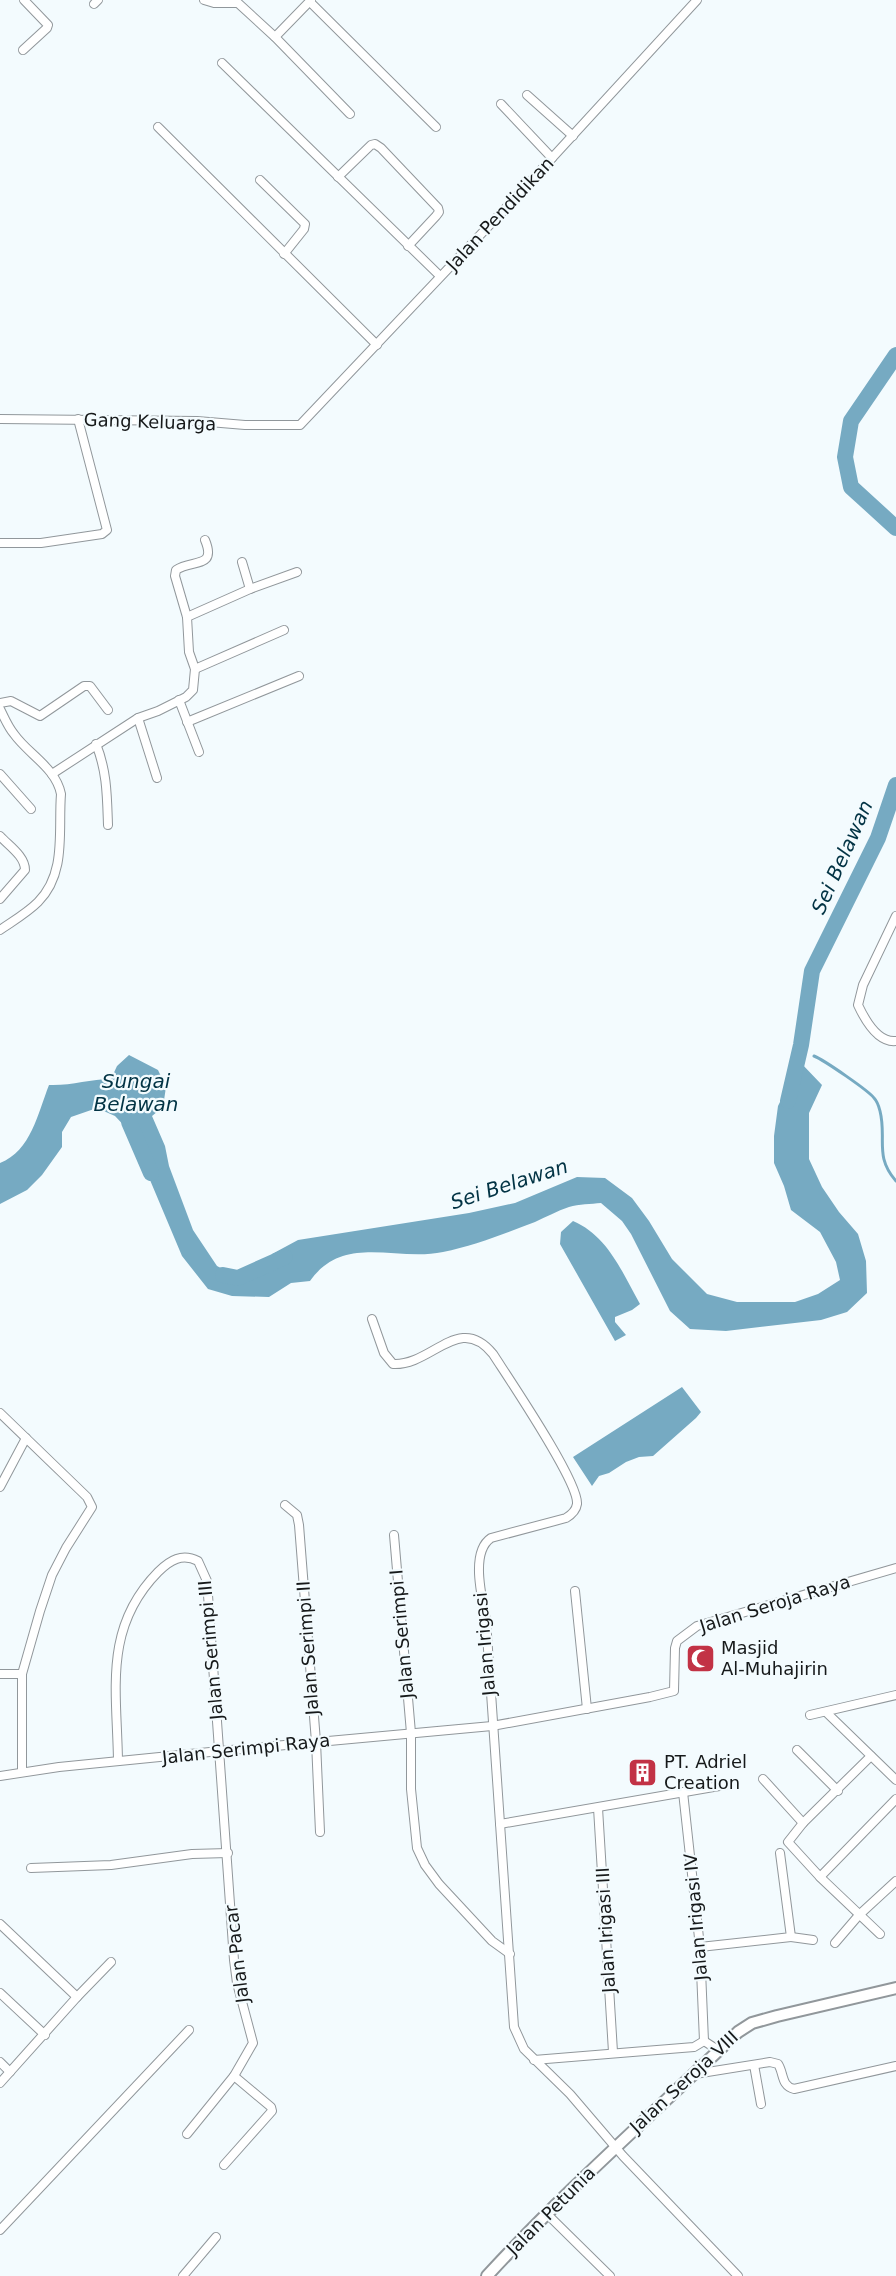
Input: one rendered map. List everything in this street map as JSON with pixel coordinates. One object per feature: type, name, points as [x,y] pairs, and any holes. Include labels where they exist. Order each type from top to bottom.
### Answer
[{"type":"street","points":[[22,50],[48,25],[24,0]]},
{"type":"street","points":[[204,0],[214,3],[238,3],[275,37],[350,114]]},
{"type":"street","name":"Jalan Pendidikan","points":[[300,425],[378,345],[697,0]]},
{"type":"street","points":[[275,37],[310,1],[436,127]]},
{"type":"street","points":[[222,63],[440,276]]},
{"type":"street","points":[[527,95],[573,136]]},
{"type":"street","points":[[501,104],[552,158]]},
{"type":"street","points":[[158,128],[378,345]]},
{"type":"street","points":[[338,177],[371,145],[375,144],[381,148],[438,208],[439,212],[436,216],[408,246]]},
{"type":"street","points":[[260,180],[305,224],[304,229],[284,254]]},
{"type":"street","name":"Gang Keluarga","points":[[0,419],[197,421],[245,425],[300,425]]},
{"type":"street","points":[[0,543],[40,543],[102,534],[107,530],[78,419]]},
{"type":"street","points":[[52,774],[138,718],[158,711],[190,694],[193,690],[195,669],[188,645],[187,617],[175,576],[176,570],[205,560],[209,556],[210,552],[205,540]]},
{"type":"street","points":[[242,562],[250,589]]},
{"type":"street","points":[[187,617],[250,589],[297,572]]},
{"type":"street","points":[[195,669],[284,630]]},
{"type":"street","points":[[187,722],[299,676]]},
{"type":"street","points":[[0,703],[11,701],[37,716],[42,715],[62,699],[84,686],[90,686],[108,710]]},
{"type":"street","points":[[179,700],[199,753]]},
{"type":"street","points":[[0,709],[13,734],[52,774],[59,784],[61,794],[60,858],[55,876],[40,901],[0,930]]},
{"type":"street","points":[[138,718],[157,778]]},
{"type":"street","points":[[96,744],[103,761],[107,782],[108,825]]},
{"type":"street","points":[[0,774],[31,809]]},
{"type":"street","points":[[0,836],[26,866],[0,899]]},
{"type":"street","points":[[896,916],[863,986],[858,1005],[875,1032],[884,1039],[896,1041]]},
{"type":"street","name":"Jalan Irigasi","points":[[372,1319],[384,1353],[393,1364],[404,1364],[456,1340],[472,1337],[484,1343],[557,1457],[575,1492],[577,1504],[573,1514],[566,1518],[491,1538],[484,1543],[480,1551],[480,1582],[486,1620],[514,2027],[524,2049],[570,2094],[615,2146],[738,2276]]},
{"type":"street","points":[[0,1413],[87,1497],[93,1507],[66,1548],[52,1575],[22,1674],[22,1772]]},
{"type":"street","points":[[0,1487],[26,1438]]},
{"type":"street","name":"Jalan Serimpi II","points":[[285,1505],[297,1515],[299,1525],[316,1742],[320,1832]]},
{"type":"street","name":"Jalan Serimpi I","points":[[394,1535],[411,1733],[411,1789],[417,1848],[425,1865],[439,1884],[492,1941],[510,1954]]},
{"type":"street","name":"Jalan Serimpi III","points":[[118,1761],[116,1654],[126,1619],[143,1589],[166,1564],[172,1559],[190,1557],[198,1561],[207,1581],[220,1751]]},
{"type":"street","name":"Jalan Seroja Raya","points":[[492,1726],[674,1690],[677,1641],[698,1626],[896,1568]]},
{"type":"street","points":[[575,1591],[587,1709]]},
{"type":"street","points":[[0,1674],[22,1674]]},
{"type":"street","points":[[810,1715],[827,1713],[896,1695]]},
{"type":"street","points":[[827,1713],[896,1780]]},
{"type":"street","name":"Jalan Serimpi Raya","points":[[0,1776],[118,1761],[492,1726]]},
{"type":"street","points":[[797,1750],[838,1791]]},
{"type":"street","name":"Jalan Pacar","points":[[187,2134],[234,2076],[253,2043],[237,1983],[220,1751]]},
{"type":"street","points":[[871,1756],[803,1823],[788,1842],[820,1877],[880,1934]]},
{"type":"street","points":[[763,1779],[803,1823]]},
{"type":"street","points":[[500,1824],[725,1785]]},
{"type":"street","name":"Jalan Irigasi IV","points":[[683,1792],[700,1947],[704,2041]]},
{"type":"street","points":[[820,1877],[896,1799]]},
{"type":"street","name":"Jalan Irigasi III","points":[[598,1808],[613,2052]]},
{"type":"street","points":[[31,1868],[111,1865],[192,1854],[228,1853]]},
{"type":"street","points":[[780,1853],[791,1937]]},
{"type":"street","points":[[835,1943],[859,1914],[896,1881]]},
{"type":"street","points":[[0,1924],[77,1997]]},
{"type":"street","points":[[700,1947],[791,1937],[813,1940]]},
{"type":"street","points":[[0,2084],[111,1962]]},
{"type":"street","name":"Jalan Seroja VIII","points":[[615,2146],[738,2032],[752,2023],[896,1988]]},
{"type":"street","points":[[0,1994],[45,2036]]},
{"type":"street","points":[[0,2230],[189,2030]]},
{"type":"street","points":[[534,2060],[694,2047],[704,2041],[718,2050]]},
{"type":"street","points":[[0,2062],[10,2072]]},
{"type":"street","points":[[693,2075],[770,2062],[778,2064],[782,2070],[784,2083],[794,2089],[896,2066]]},
{"type":"street","points":[[754,2065],[761,2104]]},
{"type":"street","points":[[224,2165],[272,2111],[271,2107],[234,2076]]},
{"type":"street","name":"Jalan Petunia","points":[[487,2276],[615,2146]]},
{"type":"street","points":[[547,2214],[610,2276]]},
{"type":"street","points":[[183,2276],[216,2237]]},
{"type":"water","name":"Sungai Belawan","points":[[129,1055],[158,1070],[166,1087],[163,1107],[152,1116],[165,1146],[169,1166],[193,1230],[217,1266],[238,1277],[264,1270],[272,1254],[298,1240],[469,1213],[515,1203],[577,1177],[605,1178],[632,1198],[672,1259],[707,1294],[737,1302],[795,1302],[818,1294],[840,1280],[836,1262],[820,1232],[791,1210],[774,1163],[774,1136],[778,1106],[800,1062],[822,1085],[809,1113],[809,1159],[822,1187],[858,1234],[866,1261],[867,1293],[847,1312],[821,1320],[726,1331],[690,1329],[670,1311],[631,1234],[622,1221],[601,1203],[569,1207],[501,1235],[443,1252],[355,1253],[324,1266],[310,1281],[291,1283],[269,1297],[232,1296],[208,1289],[182,1256],[150,1180],[140,1147],[115,1116],[97,1108],[71,1117],[62,1132],[62,1147],[42,1175],[27,1190],[0,1204],[0,1163],[19,1150],[26,1140],[37,1119],[49,1085],[111,1079],[117,1066]]},
{"type":"water","points":[[573,1221],[605,1245],[640,1304],[615,1317],[615,1322],[626,1335],[615,1341],[560,1244],[561,1232]]},
{"type":"water","points":[[682,1387],[701,1412],[696,1418],[653,1456],[639,1457],[626,1462],[609,1473],[599,1476],[592,1486],[573,1457]]},
{"type":"waterway","name":"Sei Belawan","points":[[896,355],[851,421],[845,457],[851,487],[896,528]]},
{"type":"waterway","name":"Sei Belawan","points":[[788,1101],[801,1045],[812,971],[878,838],[896,785]]},
{"type":"waterway","points":[[814,1056],[855,1083],[876,1101],[882,1121],[883,1155],[889,1172],[896,1181]]},
{"type":"waterway","name":"Sei Belawan","points":[[129,1122],[151,1173]]},
{"type":"waterway","name":"Sei Belawan","points":[[223,1275],[238,1278],[285,1257]]},
{"type":"place","name":"Masjid Al-Muhajirin","points":[[700,1658]]},
{"type":"place","name":"PT. Adriel Creation","points":[[643,1772]]}]
